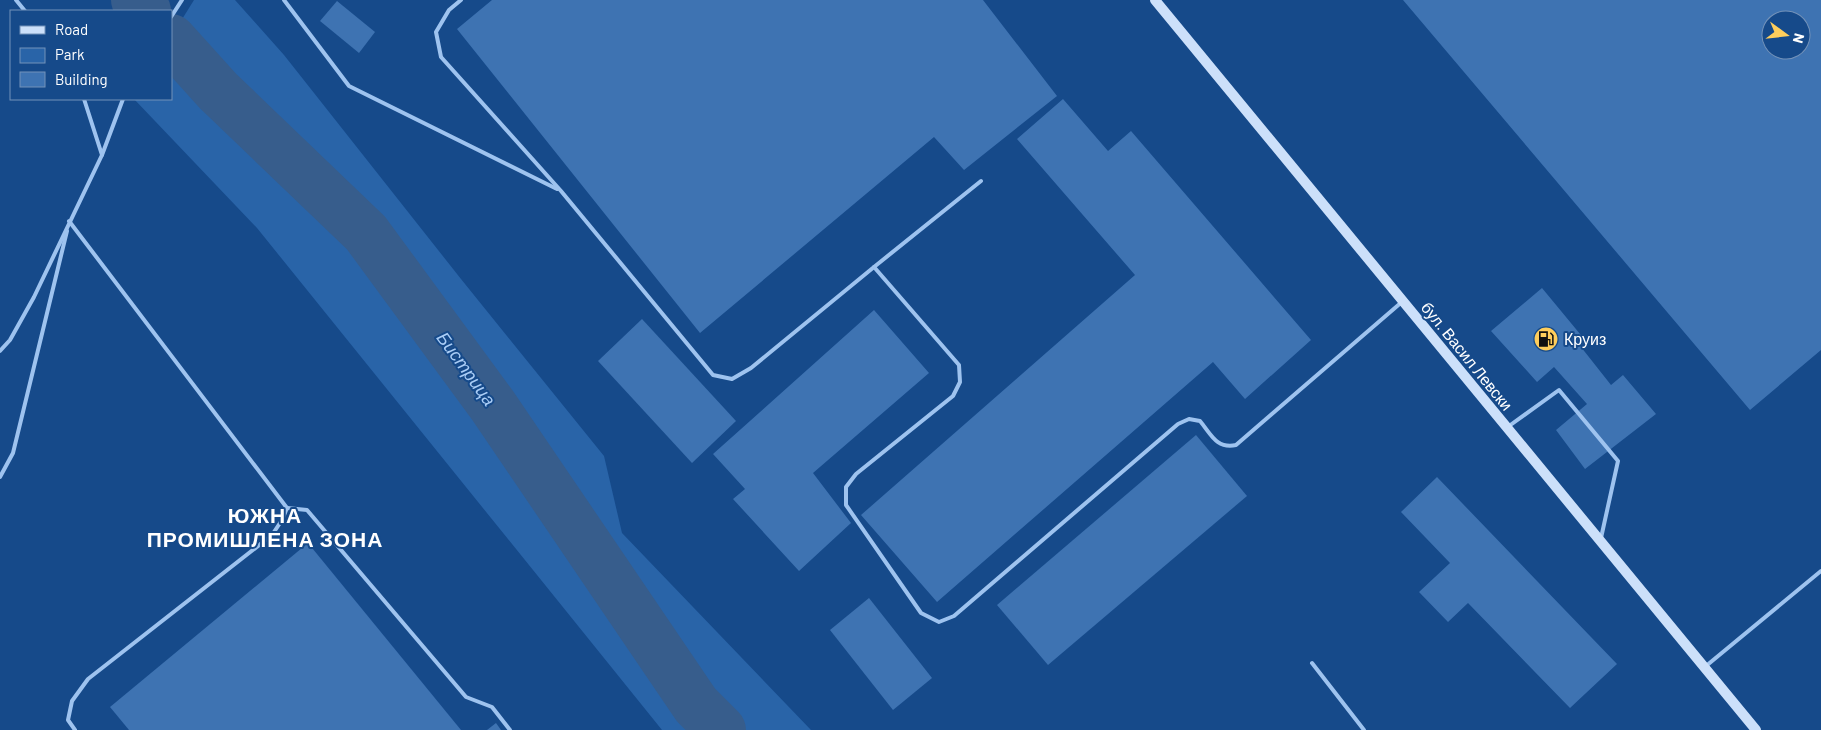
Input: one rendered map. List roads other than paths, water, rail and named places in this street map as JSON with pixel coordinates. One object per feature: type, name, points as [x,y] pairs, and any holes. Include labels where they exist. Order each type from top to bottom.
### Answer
[{"type":"street","name":"бул. Васил Левски","points":[[1155,0],[1756,730]]},
{"type":"lane","points":[[16,0],[24,10]]},
{"type":"lane","points":[[172,15],[182,0]]},
{"type":"lane","points":[[284,0],[349,86],[561,191]]},
{"type":"lane","points":[[461,0],[450,10],[436,32],[441,57],[561,191],[713,375],[732,379],[750,368],[981,181]]},
{"type":"lane","points":[[84,100],[102,155]]},
{"type":"lane","points":[[0,351],[10,340],[34,297],[102,155],[123,100]]},
{"type":"lane","points":[[0,478],[13,453],[69,221]]},
{"type":"lane","points":[[69,221],[287,508],[307,510],[466,697],[492,707],[510,730]]},
{"type":"lane","points":[[874,267],[959,365],[960,382],[953,396],[856,474],[846,487],[846,505],[921,613],[939,622],[954,616],[1178,424],[1189,418],[1200,421],[1217,443],[1228,446],[1236,445],[1403,301]]},
{"type":"lane","points":[[1507,427],[1560,390],[1618,461],[1600,541]]},
{"type":"lane","points":[[75,730],[68,720],[72,701],[88,679],[272,535],[287,508]]},
{"type":"lane","points":[[1704,668],[1821,570]]},
{"type":"lane","points":[[1312,663],[1364,730]]},
{"type":"waterway","name":"Бистрица","points":[[136,0],[145,10]]},
{"type":"waterway","name":"Бистрица","points":[[172,40],[218,91],[366,233],[493,406],[696,705],[721,730]]},
{"type":"place","name":"Круиз","points":[[1546,339]]},
{"type":"district","name":"ЮЖНА ПРОМИШЛЕНА ЗОНА","points":[[265,528]]}]
